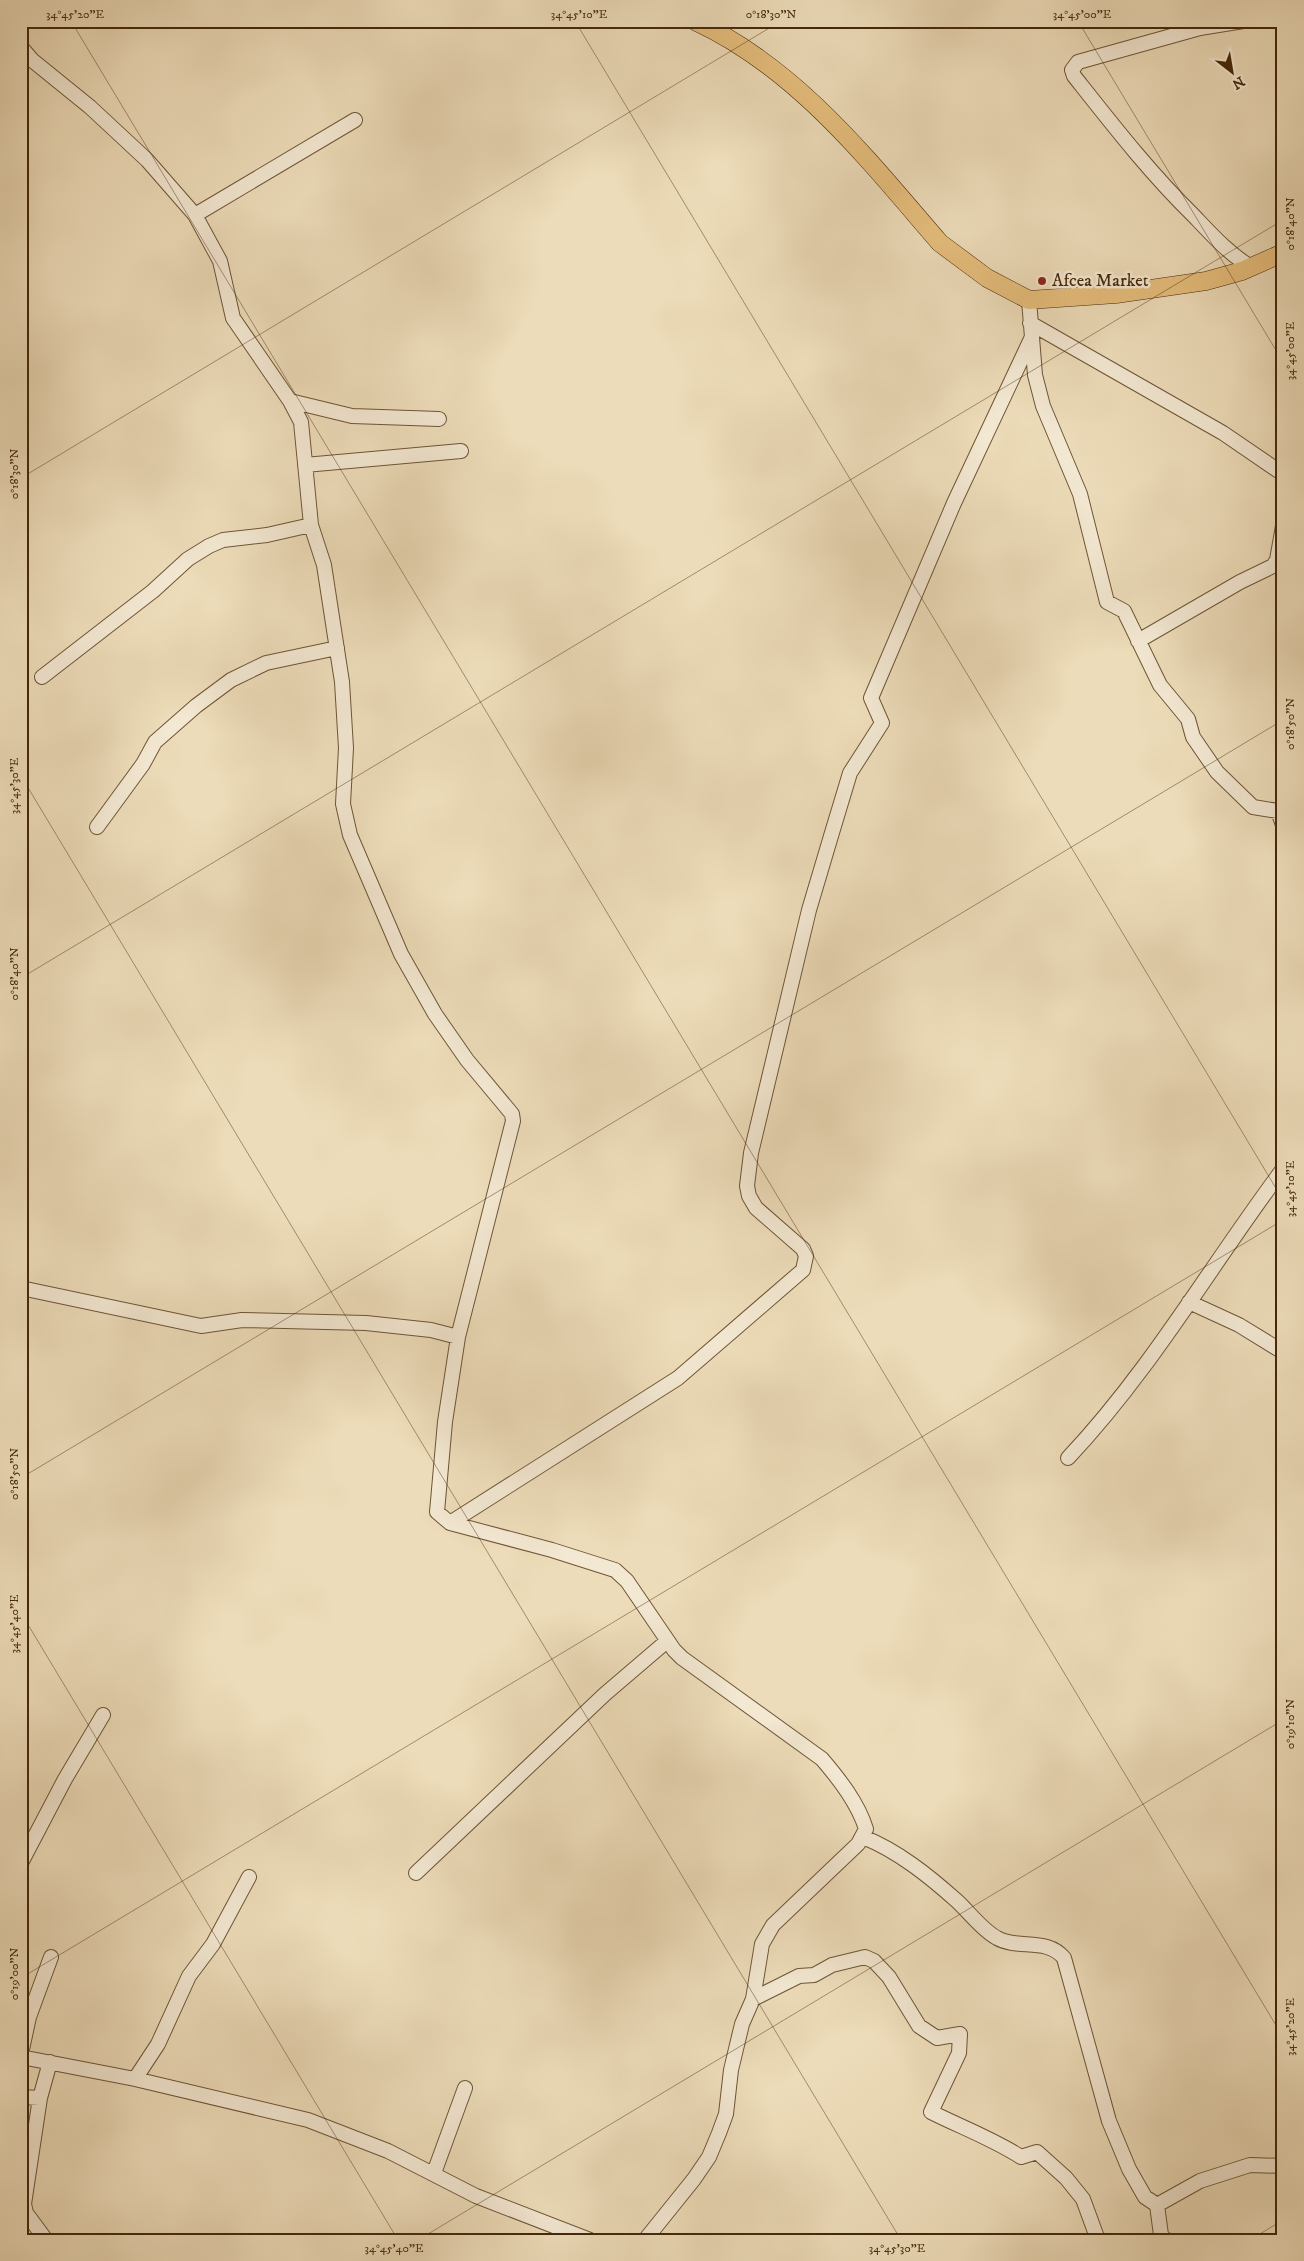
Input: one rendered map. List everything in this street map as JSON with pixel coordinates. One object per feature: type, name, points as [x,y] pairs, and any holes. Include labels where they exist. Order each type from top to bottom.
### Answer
[{"type":"main road","points":[[698,22],[742,47],[827,116],[845,133],[940,243],[956,257],[987,278],[1029,300],[1116,294],[1206,281],[1252,267],[1283,253]]},
{"type":"street","points":[[1243,21],[1200,28],[1078,62],[1072,70],[1074,76],[1112,124],[1182,205],[1236,258],[1252,267]]},
{"type":"street","points":[[21,47],[32,60],[90,107],[147,160],[195,215],[220,261],[233,318],[290,401],[301,422],[311,525],[324,564],[346,714],[343,804],[350,835],[358,858],[401,954],[435,1014],[467,1060],[512,1114],[513,1121],[490,1217],[458,1337],[436,1502],[437,1512],[450,1523],[552,1550],[615,1570],[627,1581],[667,1641],[682,1658],[822,1760],[837,1777],[863,1819],[866,1829],[863,1836],[816,1887],[773,1926],[762,1944],[753,1999],[742,2024],[731,2070],[726,2114],[709,2157],[645,2240]]},
{"type":"street","points":[[195,215],[355,120]]},
{"type":"street","points":[[1029,300],[1035,376],[1043,406],[1080,494],[1107,602],[1124,611],[1160,685],[1188,719],[1193,737],[1217,772],[1253,807],[1278,811],[1283,825]]},
{"type":"street","points":[[1030,323],[1223,433],[1283,474]]},
{"type":"street","points":[[450,1523],[678,1378],[803,1270],[806,1256],[803,1249],[756,1208],[749,1196],[747,1186],[751,1152],[790,997],[800,946],[850,773],[882,723],[871,698],[954,503],[1031,339]]},
{"type":"street","points":[[290,401],[352,416],[439,419]]},
{"type":"street","points":[[305,465],[461,451]]},
{"type":"street","points":[[42,677],[154,591],[188,559],[209,546],[223,540],[267,535],[311,525]]},
{"type":"street","points":[[1138,641],[1240,582],[1273,566],[1277,560],[1283,526]]},
{"type":"street","points":[[97,827],[143,764],[155,742],[196,706],[231,680],[266,663],[337,648]]},
{"type":"street","points":[[1068,1458],[1093,1431],[1152,1358],[1283,1169]]},
{"type":"street","points":[[21,1288],[201,1326],[242,1320],[366,1322],[431,1330],[458,1337]]},
{"type":"street","points":[[1189,1302],[1239,1324],[1283,1352]]},
{"type":"street","points":[[416,1872],[605,1694],[667,1641]]},
{"type":"street","points":[[21,1863],[65,1779],[103,1715]]},
{"type":"street","points":[[863,1836],[881,1844],[930,1878],[996,1937],[1010,1943],[1050,1947],[1059,1952],[1064,1958],[1109,2122],[1129,2169],[1144,2197],[1157,2205],[1162,2235],[1166,2240]]},
{"type":"street","points":[[136,2079],[158,2044],[189,1976],[213,1944],[249,1877]]},
{"type":"street","points":[[51,1957],[29,2017],[21,2055],[136,2079],[308,2120],[388,2151],[476,2196],[590,2240]]},
{"type":"street","points":[[753,1999],[792,1979],[814,1976],[832,1965],[865,1957],[874,1961],[889,1977],[919,2026],[937,2038],[960,2034],[959,2053],[931,2112],[966,2130],[995,2140],[1021,2157],[1037,2152],[1066,2178],[1083,2199],[1098,2240]]},
{"type":"street","points":[[46,2240],[26,2213],[24,2204],[40,2098],[50,2062]]},
{"type":"street","points":[[434,2174],[465,2088]]},
{"type":"street","points":[[21,2097],[40,2098]]},
{"type":"street","points":[[1157,2205],[1200,2182],[1250,2165],[1283,2166]]},
{"type":"place","name":"Afcea Market","points":[[1042,281]]}]
